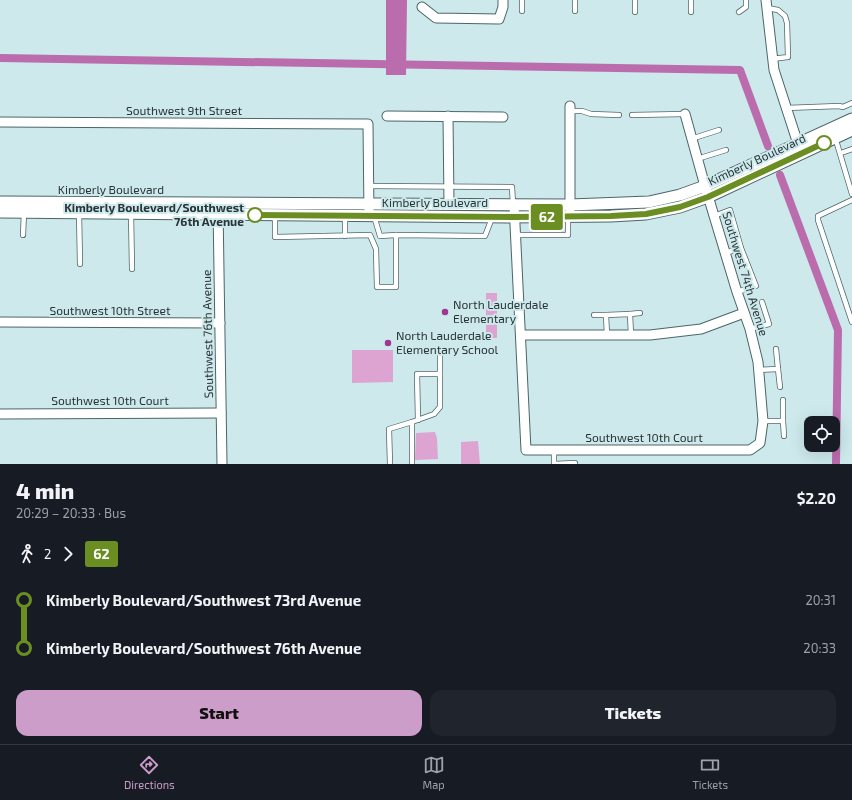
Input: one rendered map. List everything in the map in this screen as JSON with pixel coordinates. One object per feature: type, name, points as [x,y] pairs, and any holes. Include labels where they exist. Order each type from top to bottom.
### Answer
[{"type":"street","points":[[422,7],[436,18],[499,19],[503,7],[503,0]]},
{"type":"street","points":[[767,4],[774,70],[799,148]]},
{"type":"street","points":[[569,216],[570,108]]},
{"type":"street","name":"Southwest 74th Avenue","points":[[685,114],[714,216],[750,329],[759,370],[764,421],[760,443]]},
{"type":"street","points":[[387,116],[503,117]]},
{"type":"street","points":[[448,116],[449,204]]},
{"type":"street","name":"Kimberly Boulevard","points":[[218,209],[275,215],[515,217],[646,214],[680,207],[707,192],[799,148],[852,119]]},
{"type":"street","name":"Southwest 9th Street","points":[[0,122],[368,124],[369,186]]},
{"type":"street","name":"Kimberly Boulevard","points":[[799,148],[836,137],[852,130]]},
{"type":"street","points":[[369,186],[369,203],[372,216]]},
{"type":"street","name":"Kimberly Boulevard","points":[[0,202],[79,208],[218,209],[332,203],[570,205],[650,202],[680,195],[707,192]]},
{"type":"street","points":[[275,215],[281,209],[323,207],[332,203]]},
{"type":"street","points":[[514,204],[521,335],[650,335],[701,329],[744,313]]},
{"type":"street","name":"Kimberly Boulevard","points":[[0,212],[24,213],[79,208]]},
{"type":"street","name":"Southwest 76th Avenue","points":[[218,209],[222,464]]},
{"type":"street","name":"Southwest 10th Street","points":[[0,322],[220,323]]},
{"type":"street","name":"Southwest 10th Court","points":[[521,335],[526,450],[750,450],[760,443]]},
{"type":"street","name":"Southwest 10th Court","points":[[0,414],[221,413]]},
{"type":"lane","points":[[522,0],[522,11]]},
{"type":"lane","points":[[575,0],[575,11]]},
{"type":"lane","points":[[635,0],[635,12]]},
{"type":"lane","points":[[691,0],[691,12]]},
{"type":"lane","points":[[739,12],[746,7],[746,0]]},
{"type":"lane","points":[[767,4],[785,16],[787,23],[788,57],[772,59]]},
{"type":"lane","points":[[786,108],[843,107],[852,103]]},
{"type":"lane","points":[[570,108],[591,114],[619,115]]},
{"type":"lane","points":[[632,115],[685,114]]},
{"type":"lane","points":[[691,139],[719,130]]},
{"type":"lane","points":[[836,137],[852,194]]},
{"type":"lane","points":[[840,153],[852,149]]},
{"type":"lane","points":[[697,159],[726,150]]},
{"type":"lane","points":[[369,186],[512,187],[514,204]]},
{"type":"lane","points":[[852,200],[818,216],[818,220],[852,322]]},
{"type":"lane","points":[[79,208],[80,264]]},
{"type":"lane","points":[[131,208],[132,269]]},
{"type":"lane","points":[[714,216],[730,210],[741,248],[756,286],[738,292]]},
{"type":"lane","points":[[23,235],[24,213]]},
{"type":"lane","points":[[275,215],[275,237],[370,235],[485,236],[493,217]]},
{"type":"lane","points":[[345,215],[345,236]]},
{"type":"lane","points":[[372,216],[380,236]]},
{"type":"lane","points":[[516,235],[568,235],[569,216]]},
{"type":"lane","points":[[370,235],[376,248],[377,287],[396,287],[396,235]]},
{"type":"lane","points":[[726,253],[741,248]]},
{"type":"lane","points":[[750,329],[769,324],[762,302]]},
{"type":"lane","points":[[594,315],[640,313]]},
{"type":"lane","points":[[630,314],[631,335]]},
{"type":"lane","points":[[606,315],[607,335]]},
{"type":"lane","points":[[776,349],[780,387]]},
{"type":"lane","points":[[390,464],[389,429],[434,414],[440,408],[440,354]]},
{"type":"lane","points":[[759,370],[778,369]]},
{"type":"lane","points":[[418,420],[417,374],[440,374]]},
{"type":"lane","points":[[783,400],[784,436]]},
{"type":"lane","points":[[764,421],[783,421]]},
{"type":"lane","points":[[412,422],[412,464]]},
{"type":"lane","points":[[554,449],[554,464],[575,463]]},
{"type":"shaded area","points":[[386,0],[407,0],[406,75],[386,75]]},
{"type":"shaded area","points":[[486,293],[497,293],[497,338],[486,338]]},
{"type":"shaded area","points":[[352,350],[393,350],[393,382],[352,383]]},
{"type":"shaded area","points":[[435,432],[437,438],[438,459],[415,460],[416,433]]},
{"type":"shaded area","points":[[478,441],[480,464],[461,464],[461,442]]},
{"type":"waterway","points":[[0,58],[740,70],[768,146]]},
{"type":"waterway","points":[[780,175],[838,330],[836,464]]},
{"type":"bus line","name":"62","points":[[255,215],[515,217],[646,214],[680,207],[708,197],[824,143]]},
{"type":"place","name":"Kimberly Boulevard/Southwest 76th Avenue","points":[[255,215]]},
{"type":"place","name":"North Lauderdale Elementary","points":[[445,312]]},
{"type":"place","name":"North Lauderdale Elementary School","points":[[388,343]]}]
